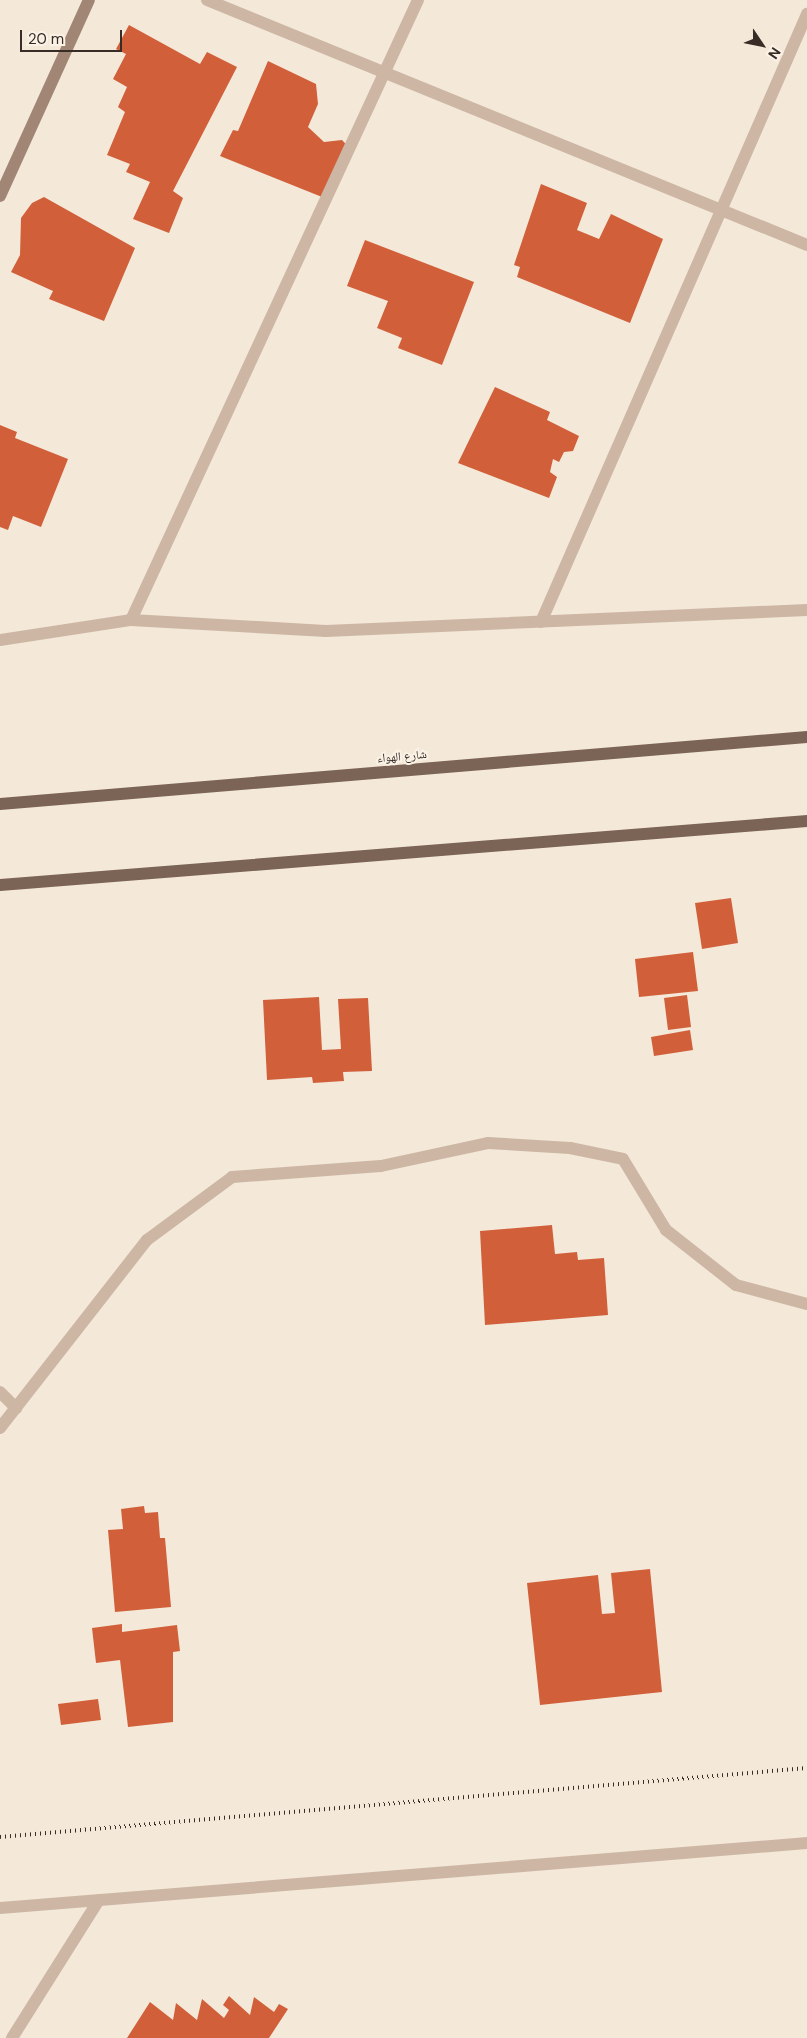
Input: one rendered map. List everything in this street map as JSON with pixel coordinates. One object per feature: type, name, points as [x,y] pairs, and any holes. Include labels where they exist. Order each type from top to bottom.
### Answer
[{"type":"main road","name":"شارع الهواء","points":[[0,804],[807,737]]},
{"type":"main road","points":[[0,885],[807,821]]},
{"type":"street","points":[[0,196],[89,0]]},
{"type":"street","points":[[206,0],[807,245]]},
{"type":"street","points":[[132,620],[418,0]]},
{"type":"street","points":[[541,622],[807,14]]},
{"type":"street","points":[[0,640],[132,620],[326,631],[807,610]]},
{"type":"street","points":[[0,1428],[147,1240],[232,1176],[381,1166],[488,1143],[570,1148],[623,1159],[666,1230],[736,1284],[807,1304]]},
{"type":"street","points":[[0,1392],[16,1408]]},
{"type":"street","points":[[0,1908],[807,1844]]},
{"type":"street","points":[[12,2038],[99,1900]]},
{"type":"building","points":[[129,25],[200,64],[207,52],[237,67],[173,191],[183,198],[169,233],[133,219],[150,182],[126,172],[130,164],[107,155],[125,112],[118,107],[127,87],[113,79],[126,54],[116,49]]},
{"type":"building","points":[[268,61],[316,84],[318,104],[308,127],[324,142],[342,140],[351,150],[327,199],[220,156],[233,130],[238,131]]},
{"type":"building","points":[[541,184],[587,203],[577,230],[599,239],[611,214],[663,239],[630,323],[517,277],[520,267],[514,265]]},
{"type":"building","points":[[44,197],[135,248],[104,321],[49,299],[53,291],[11,272],[20,255],[21,218],[32,203]]},
{"type":"building","points":[[365,240],[474,282],[442,365],[398,348],[402,338],[377,328],[388,301],[347,286]]},
{"type":"building","points":[[495,387],[550,412],[547,420],[579,436],[573,451],[564,452],[559,462],[553,459],[550,472],[557,477],[549,498],[458,463]]},
{"type":"building","points":[[0,425],[17,432],[15,438],[68,459],[41,527],[13,516],[8,530],[0,527]]},
{"type":"building","points":[[731,898],[738,943],[702,949],[695,903]]},
{"type":"building","points":[[693,952],[698,991],[639,997],[635,959]]},
{"type":"building","points":[[687,995],[691,1027],[668,1030],[664,998]]},
{"type":"building","points":[[319,997],[322,1050],[341,1049],[338,999],[368,998],[372,1071],[343,1072],[344,1081],[313,1083],[312,1077],[267,1080],[263,1000]]},
{"type":"building","points":[[690,1030],[693,1050],[654,1056],[651,1037]]},
{"type":"building","points":[[552,1225],[555,1254],[577,1252],[578,1260],[604,1258],[608,1315],[485,1325],[480,1231]]},
{"type":"building","points":[[144,1506],[145,1513],[158,1512],[160,1538],[165,1538],[171,1607],[115,1612],[108,1530],[123,1529],[121,1509]]},
{"type":"building","points":[[650,1569],[662,1692],[540,1705],[527,1583],[598,1575],[602,1614],[615,1613],[611,1573]]},
{"type":"building","points":[[122,1624],[122,1632],[177,1625],[180,1651],[173,1652],[173,1722],[128,1727],[120,1660],[96,1663],[92,1628]]},
{"type":"building","points":[[98,1699],[101,1720],[61,1725],[58,1704]]},
{"type":"building","points":[[229,1996],[250,2015],[254,1997],[274,2012],[279,2004],[288,2009],[269,2038],[127,2038],[150,2002],[173,2020],[176,2003],[197,2020],[202,1999],[224,2018],[229,2010],[223,2005]]},
{"type":"railway","points":[[0,1837],[807,1768]]}]
